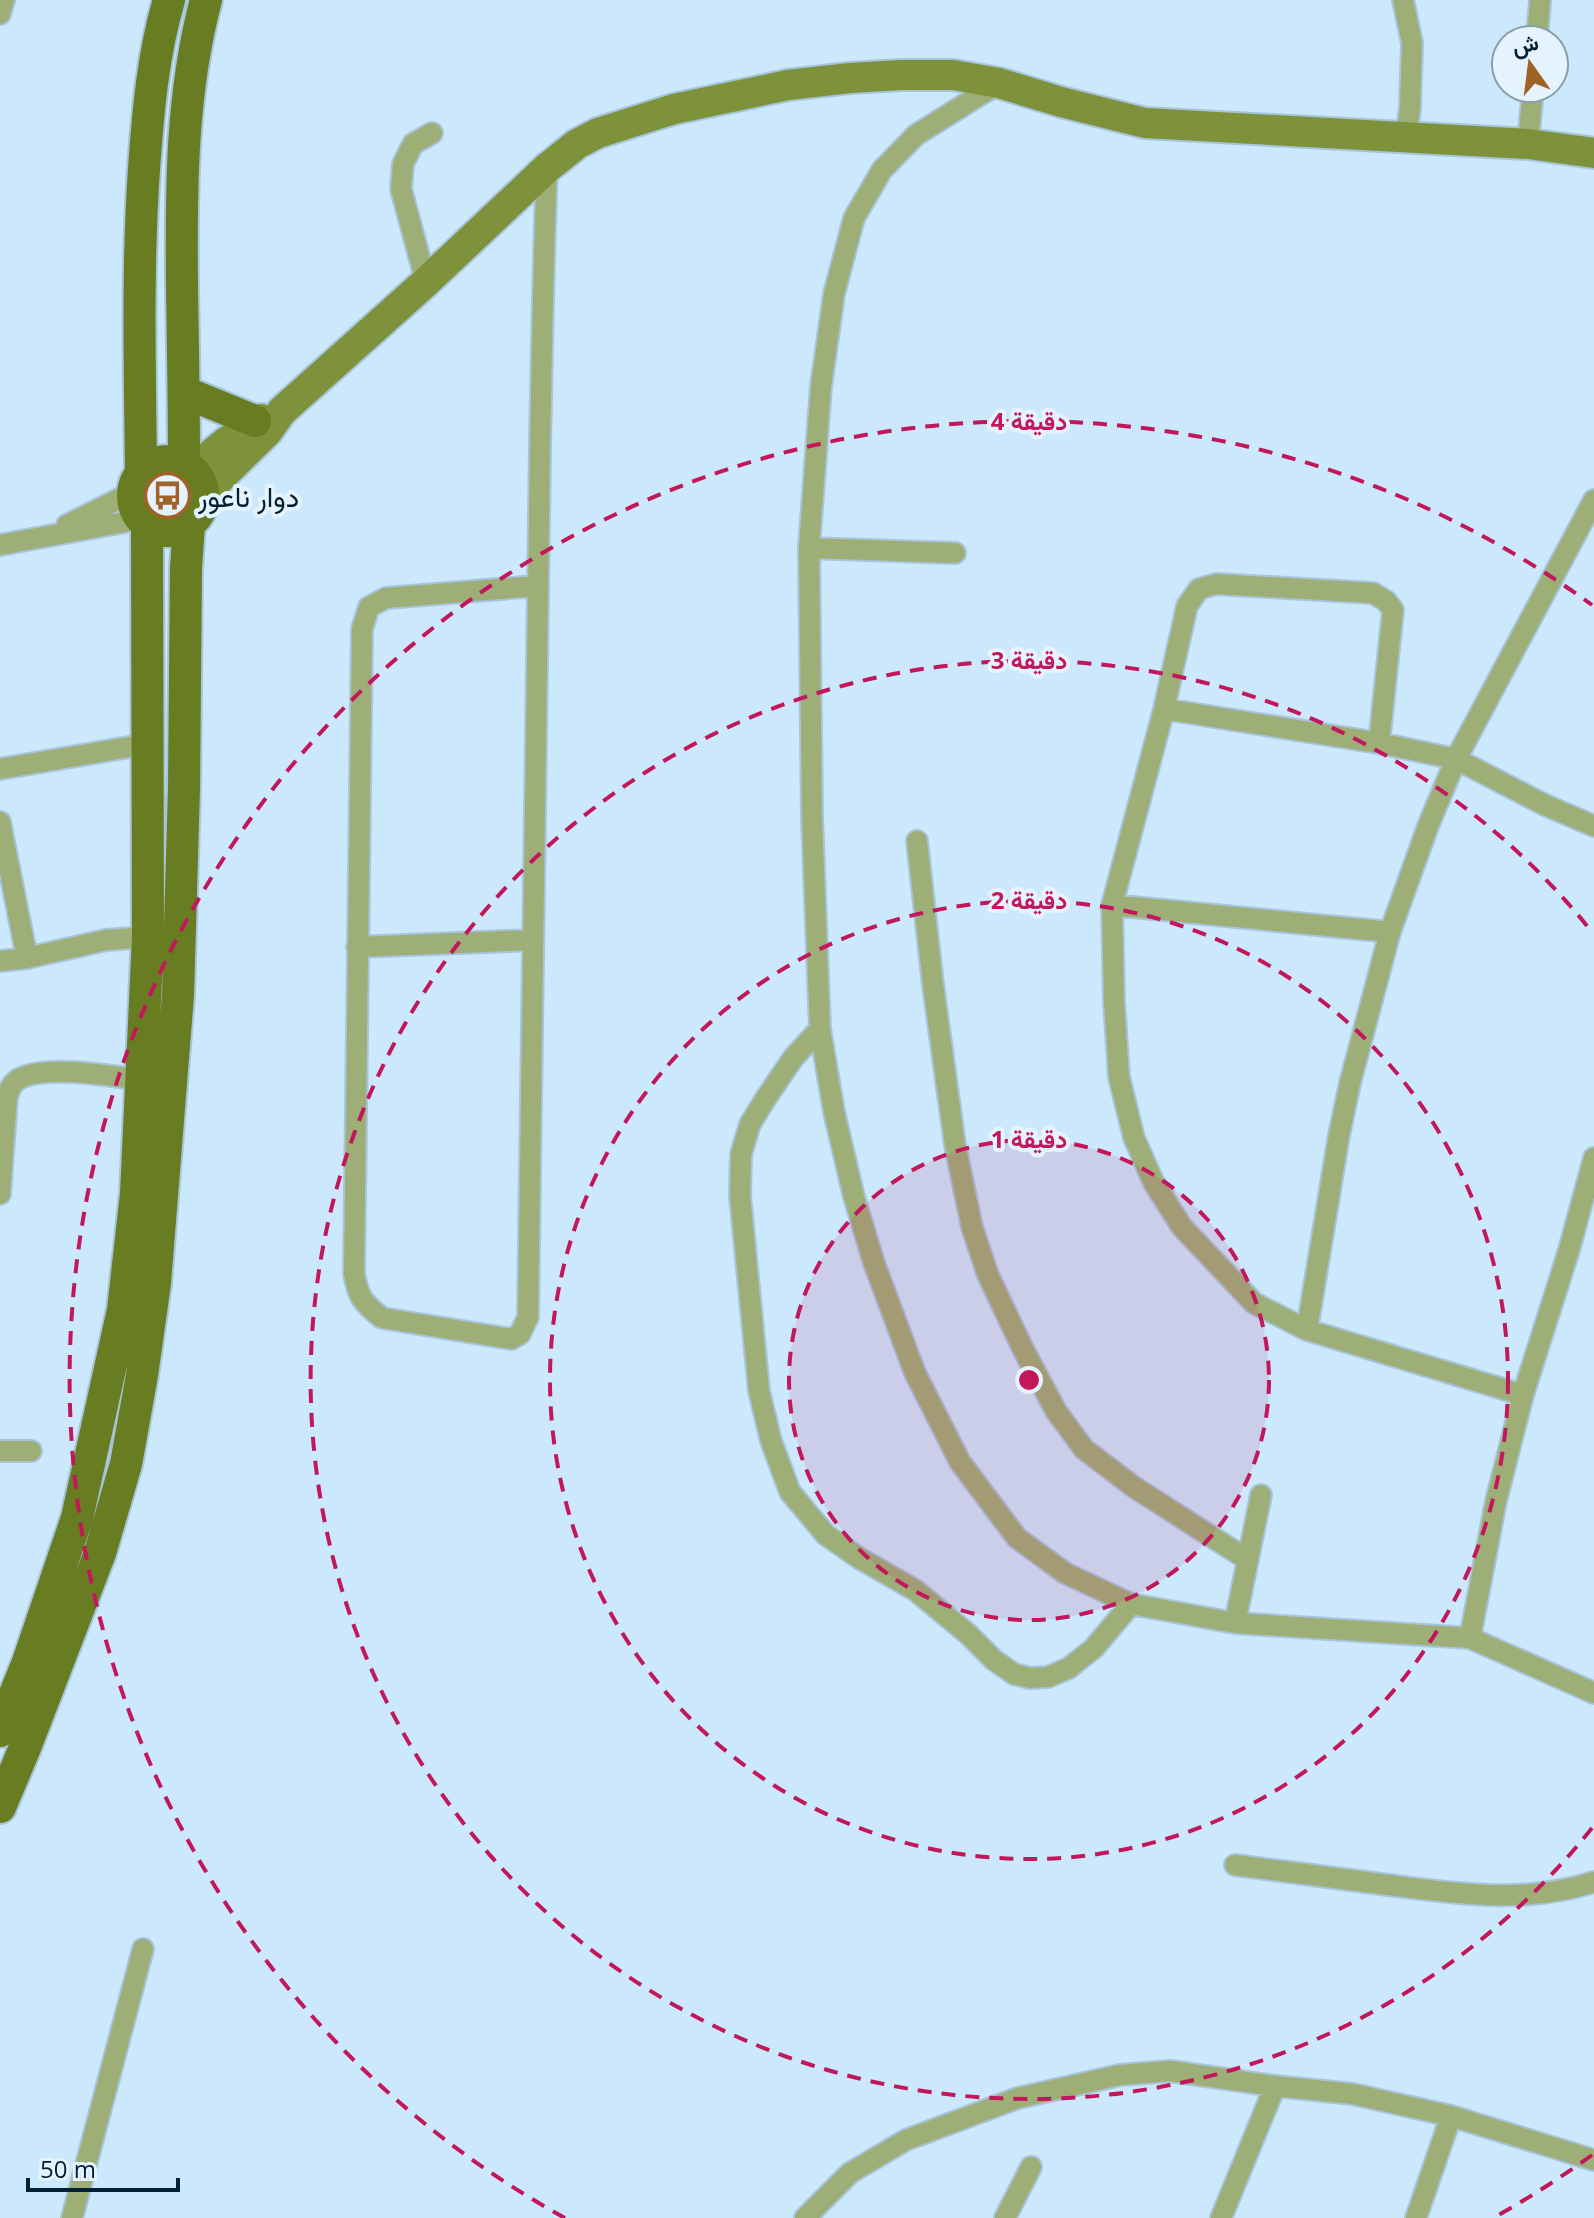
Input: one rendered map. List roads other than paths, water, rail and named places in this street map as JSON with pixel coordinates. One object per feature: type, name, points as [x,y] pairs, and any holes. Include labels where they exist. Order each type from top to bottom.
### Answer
[{"type":"main road","points":[[0,1731],[28,1662],[77,1518],[120,1325],[136,1194],[148,937],[147,744],[140,502],[141,218],[148,113],[169,0]]},
{"type":"main road","points":[[140,502],[168,531],[189,524],[200,511],[184,392],[181,204],[190,83],[206,0]]},
{"type":"main road","points":[[184,392],[269,416]]},
{"type":"main road","points":[[140,502],[153,464],[169,461],[193,476]]},
{"type":"main road","points":[[0,1807],[100,1553],[126,1464],[142,1375],[155,1283],[178,995],[189,524]]},
{"type":"street","points":[[0,14],[4,0]]},
{"type":"street","points":[[1403,0],[1412,43],[1406,138]]},
{"type":"street","points":[[1538,24],[1540,0]]},
{"type":"street","points":[[193,476],[269,416],[426,282],[547,168],[577,144],[598,133],[674,109],[788,85],[850,78],[953,75],[999,83],[1145,123],[1528,144],[1594,153]]},
{"type":"street","points":[[999,83],[916,135],[882,170],[854,218],[831,309],[821,386],[809,548],[812,818],[820,1029],[834,1112],[854,1197],[874,1263],[915,1373],[960,1462],[1017,1538],[1065,1573],[1131,1604],[1235,1623],[1470,1638],[1594,1693]]},
{"type":"street","points":[[1528,144],[1532,104]]},
{"type":"street","points":[[426,282],[401,189],[403,164],[413,144],[432,133]]},
{"type":"street","points":[[537,586],[386,598],[369,607],[362,629],[354,1273],[357,1292],[365,1305],[382,1318],[511,1339],[520,1334],[528,1317],[537,586],[547,168]]},
{"type":"street","points":[[1307,1330],[1339,1135],[1390,932],[1456,759],[1594,500]]},
{"type":"street","points":[[0,545],[45,536],[140,502]]},
{"type":"street","points":[[45,536],[140,502]]},
{"type":"street","points":[[809,548],[955,553]]},
{"type":"street","points":[[1379,743],[1393,610],[1386,601],[1373,593],[1216,584],[1199,589],[1187,606],[1164,709],[1112,905],[1119,1077],[1134,1138],[1154,1183],[1182,1227],[1254,1303],[1307,1330],[1523,1395]]},
{"type":"street","points":[[1164,709],[1379,743],[1456,759],[1545,805],[1594,826]]},
{"type":"street","points":[[0,769],[147,744]]},
{"type":"street","points":[[0,822],[27,958]]},
{"type":"street","points":[[917,841],[955,1145],[972,1227],[988,1275],[1056,1411],[1084,1449],[1134,1487],[1248,1560]]},
{"type":"street","points":[[1112,905],[1390,932]]},
{"type":"street","points":[[0,961],[106,940],[148,937]]},
{"type":"street","points":[[357,947],[532,940]]},
{"type":"street","points":[[820,1029],[794,1057],[766,1098],[750,1124],[741,1154],[740,1196],[759,1391],[771,1441],[790,1492],[826,1535],[915,1590],[1014,1674],[1030,1678],[1048,1677],[1069,1668],[1094,1648],[1131,1604]]},
{"type":"street","points":[[0,1194],[7,1097],[17,1079],[69,1072],[141,1080]]},
{"type":"street","points":[[1470,1638],[1496,1501],[1523,1395],[1586,1217],[1594,1158]]},
{"type":"street","points":[[0,1451],[31,1451]]},
{"type":"street","points":[[1235,1623],[1261,1495]]},
{"type":"street","points":[[1235,1865],[1472,1896],[1569,1890],[1594,1882]]},
{"type":"street","points":[[72,2218],[143,1949]]},
{"type":"street","points":[[805,2218],[850,2173],[906,2140],[1018,2098],[1120,2075],[1170,2071],[1353,2094],[1451,2116],[1594,2160]]},
{"type":"street","points":[[1221,2218],[1275,2086]]},
{"type":"street","points":[[1416,2218],[1451,2116]]},
{"type":"street","points":[[1005,2218],[1031,2167]]},
{"type":"place","name":"دوار ناعور","points":[[167,496]]}]
